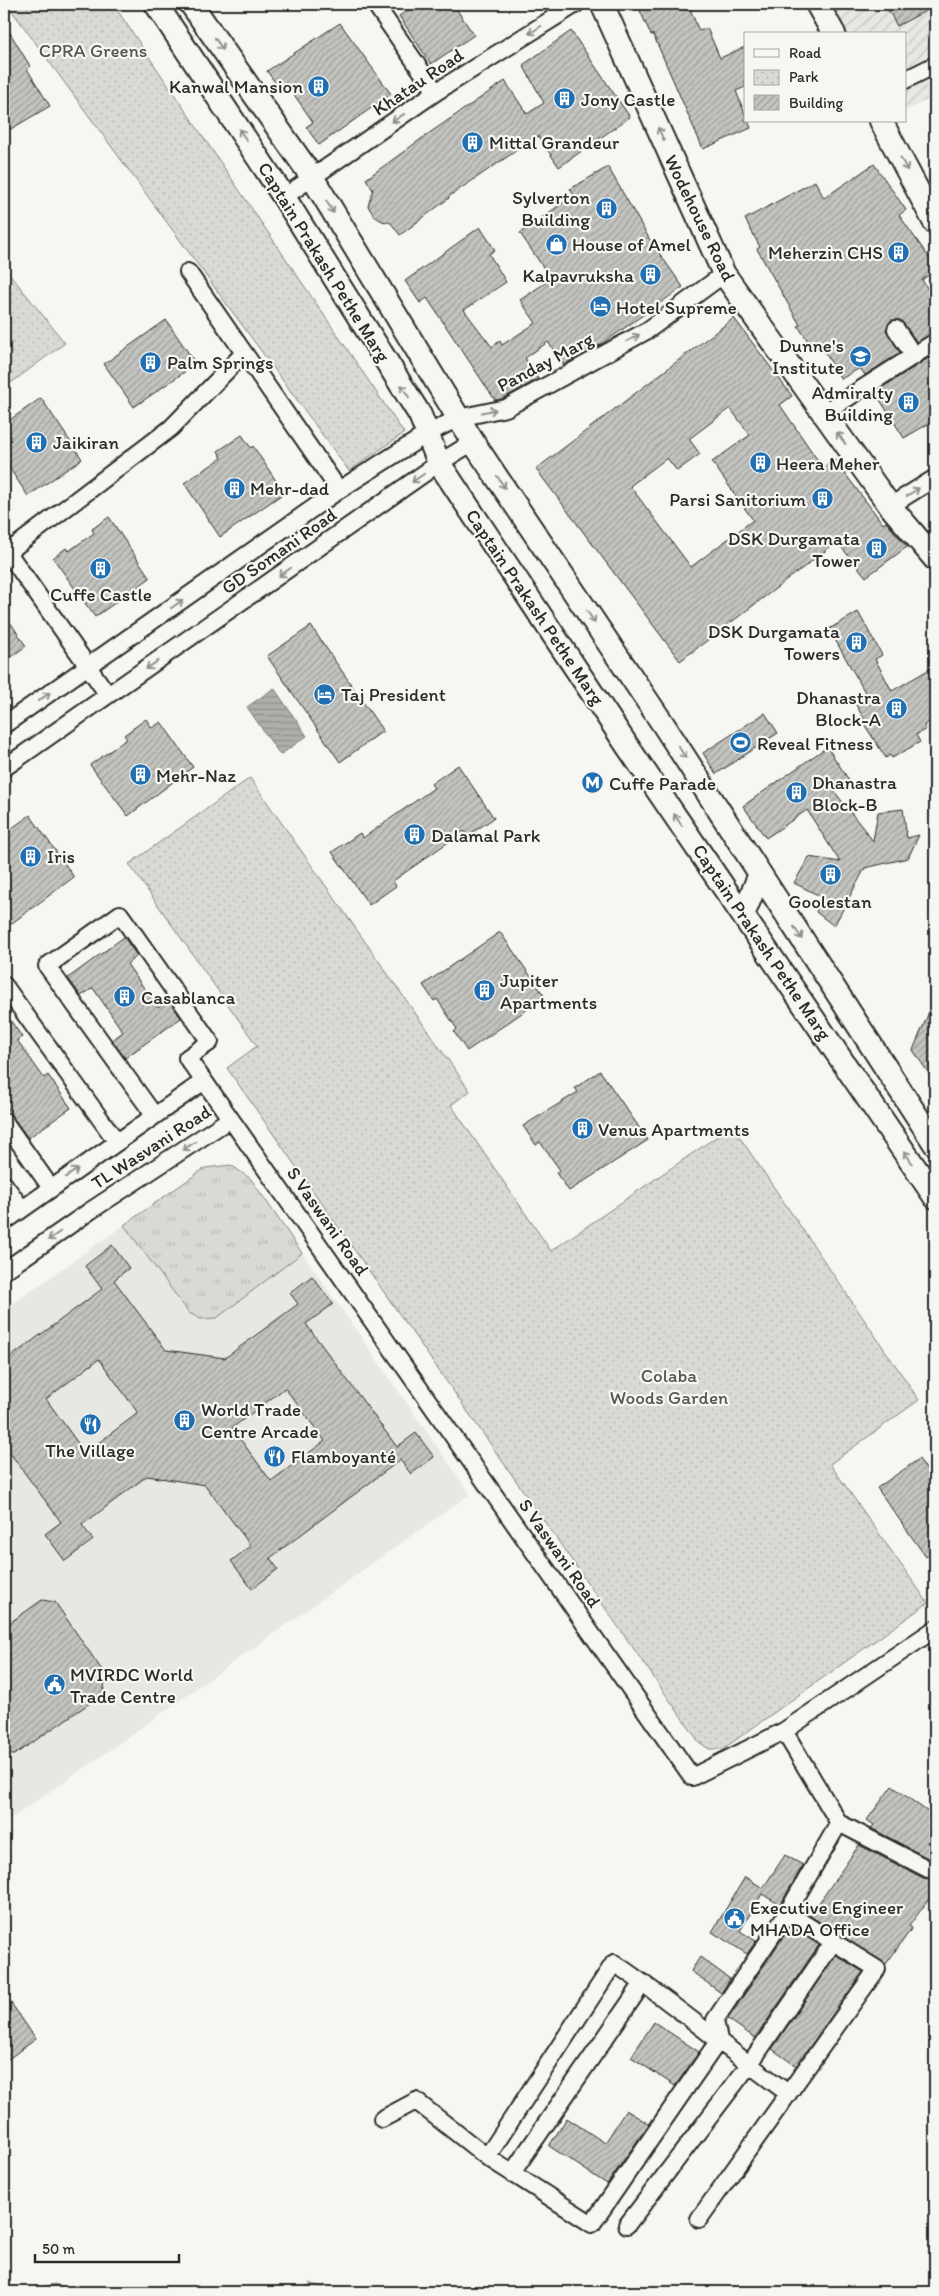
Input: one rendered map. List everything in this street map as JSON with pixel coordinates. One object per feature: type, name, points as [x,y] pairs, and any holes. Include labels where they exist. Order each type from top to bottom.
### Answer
[{"type":"main road","name":"Captain Prakash Pethe Marg","points":[[156,4],[284,197],[420,415],[439,463],[628,747],[935,1197]]},
{"type":"main road","name":"Captain Prakash Pethe Marg","points":[[191,4],[312,177],[473,442],[658,716],[935,1144]]},
{"type":"main road","name":"Wodehouse Road","points":[[602,4],[724,274],[890,506],[935,560]]},
{"type":"main road","points":[[817,4],[833,32]]},
{"type":"main road","points":[[882,122],[935,223]]},
{"type":"main road","points":[[743,915],[760,874]]},
{"type":"street","points":[[375,4],[436,92]]},
{"type":"street","name":"Khatau Road","points":[[284,197],[436,92],[576,4]]},
{"type":"street","points":[[906,80],[935,65]]},
{"type":"street","points":[[188,272],[339,490]]},
{"type":"street","name":"Panday Marg","points":[[427,434],[458,418],[506,408],[648,330],[724,274]]},
{"type":"street","points":[[896,329],[914,356]]},
{"type":"street","points":[[824,414],[935,342]]},
{"type":"street","points":[[108,695],[6,550],[171,428],[244,353]]},
{"type":"street","name":"GD Somani Road","points":[[4,725],[339,490],[427,434]]},
{"type":"street","name":"GD Somani Road","points":[[4,768],[439,463],[473,442]]},
{"type":"street","points":[[890,506],[935,478]]},
{"type":"street","points":[[154,1115],[47,966],[120,914],[210,1042],[187,1058],[204,1081]]},
{"type":"street","points":[[4,985],[116,1142]]},
{"type":"street","name":"TL Wasvani Road","points":[[4,1222],[204,1081],[230,1119],[90,1211],[4,1271]]},
{"type":"street","name":"S Vaswani Road","points":[[230,1119],[334,1264],[692,1777],[784,1731],[935,1630]]},
{"type":"street","points":[[4,1121],[51,1188]]},
{"type":"street","points":[[4,1184],[22,1209]]},
{"type":"street","points":[[784,1731],[839,1823],[928,1870]]},
{"type":"street","points":[[382,2119],[416,2101],[487,2157],[592,2224],[719,2040],[715,2020],[787,1913],[839,1823]]},
{"type":"street","points":[[699,2219],[877,1969],[787,1913]]},
{"type":"street","points":[[627,2225],[749,2065],[834,1941]]},
{"type":"street","points":[[487,2157],[614,1963],[788,2093]]},
{"type":"street","points":[[512,2173],[643,1983]]},
{"type":"shaded area","points":[[832,4],[935,4],[935,96],[906,110],[906,32],[847,32]]},
{"type":"shaded area","points":[[274,688],[307,736],[280,755],[247,707]]},
{"type":"shaded area","points":[[231,1165],[251,1179],[470,1494],[4,1823],[4,1310],[205,1168]]},
{"type":"shaded area","points":[[54,2284],[80,2292],[23,2292]]},
{"type":"green space","name":"CPRA Greens","points":[[7,4],[113,4],[404,433],[349,471]]},
{"type":"green space","points":[[4,267],[65,343],[4,388]]},
{"type":"green space","name":"Colaba Woods Garden","points":[[250,778],[470,1091],[451,1105],[551,1251],[732,1126],[919,1400],[830,1464],[928,1603],[723,1749],[709,1749],[699,1742],[227,1068],[257,1046],[129,864]]},
{"type":"green space","points":[[231,1165],[251,1179],[302,1253],[217,1318],[201,1319],[189,1313],[124,1225],[205,1168]]},
{"type":"green space","points":[[310,2283],[337,2292],[301,2292]]},
{"type":"building","points":[[417,4],[453,4],[474,35],[431,64],[399,16]]},
{"type":"building","points":[[637,4],[688,4],[699,31],[707,28],[720,58],[744,47],[744,87],[736,91],[744,111],[744,122],[748,122],[751,128],[703,149],[653,34],[651,35]]},
{"type":"building","points":[[885,4],[935,4],[935,6],[897,26]]},
{"type":"building","points":[[4,23],[30,66],[27,69],[50,106],[4,133]]},
{"type":"building","name":"Kanwal Mansion","points":[[340,23],[391,94],[319,145],[306,127],[313,122],[286,83],[279,88],[267,71]]},
{"type":"building","points":[[571,31],[630,117],[559,167],[538,136],[448,197],[400,235],[391,223],[382,221],[374,216],[368,206],[373,190],[366,179],[505,81],[527,114],[544,103],[523,65]]},
{"type":"building","points":[[874,164],[906,210],[899,215],[935,266],[935,270],[922,280],[935,300],[935,332],[917,342],[901,320],[891,320],[886,330],[900,353],[865,375],[860,368],[841,379],[821,346],[814,350],[798,326],[800,325],[757,249],[760,247],[745,219],[815,181],[824,198]]},
{"type":"building","points":[[608,167],[650,240],[683,287],[603,343],[596,347],[595,345],[564,365],[548,342],[525,358],[538,379],[502,399],[495,400],[427,298],[420,303],[405,281],[480,227],[495,250],[489,254],[506,282],[464,310],[492,347],[500,341],[502,345],[536,323],[520,300],[551,279],[520,233],[574,195],[570,189]]},
{"type":"building","name":"Parsi Sanitorium","points":[[734,318],[792,396],[780,405],[823,468],[834,459],[883,524],[886,522],[907,547],[866,577],[837,542],[680,661],[536,469]],"holes":[[[730,408],[750,435],[712,462],[753,520],[691,567],[630,486],[667,458],[677,471],[700,454],[689,439]]]},
{"type":"building","name":"Palm Springs","points":[[166,320],[196,364],[134,407],[104,364]]},
{"type":"building","name":"Admiralty Building","points":[[935,354],[935,420],[904,438],[875,392]]},
{"type":"building","name":"Jaikiran","points":[[41,398],[82,459],[28,496],[4,460],[4,424]]},
{"type":"building","name":"Mehr-dad","points":[[242,435],[251,448],[253,446],[284,493],[220,537],[184,483],[222,458],[218,451]]},
{"type":"building","name":"Cuffe Castle","points":[[109,517],[150,578],[95,617],[53,558],[66,548],[69,551],[94,533],[92,529]]},
{"type":"building","name":"Dhanastra Block-A","points":[[858,612],[882,655],[875,659],[892,691],[935,666],[935,718],[924,725],[926,729],[916,735],[920,742],[892,758],[890,755],[886,758],[862,721],[864,719],[855,703],[866,694],[829,629]]},
{"type":"building","points":[[4,613],[26,646],[4,662]]},
{"type":"building","name":"Taj President","points":[[311,626],[383,731],[340,762],[267,656]]},
{"type":"building","name":"Reveal Fitness","points":[[765,713],[778,733],[716,774],[703,753]]},
{"type":"building","name":"Mehr-Naz","points":[[146,719],[152,728],[161,722],[193,767],[128,816],[90,765],[127,739],[124,735]]},
{"type":"building","points":[[827,747],[849,780],[834,791],[873,841],[878,812],[903,809],[907,838],[919,835],[908,858],[865,868],[834,926],[816,912],[822,897],[794,883],[809,857],[840,862],[807,810],[766,838],[743,806]]},
{"type":"building","name":"Dalamal Park","points":[[458,765],[494,818],[467,836],[464,831],[393,881],[396,886],[369,905],[332,852],[360,833],[363,838],[434,788],[431,784]]},
{"type":"building","name":"Iris","points":[[30,815],[74,877],[4,929],[4,834]]},
{"type":"building","name":"Jupiter Apartments","points":[[500,932],[545,997],[467,1051],[454,1032],[457,1029],[437,999],[434,1001],[423,985]]},
{"type":"building","name":"Casablanca","points":[[124,937],[137,956],[127,964],[158,1008],[169,1000],[181,1018],[125,1058],[112,1040],[123,1032],[93,988],[81,996],[68,978]]},
{"type":"building","points":[[935,998],[935,1083],[913,1050]]},
{"type":"building","points":[[4,1011],[22,1037],[17,1040],[44,1078],[48,1075],[71,1108],[28,1138],[4,1105]]},
{"type":"building","name":"Venus Apartments","points":[[600,1071],[648,1140],[569,1191],[556,1173],[560,1170],[540,1142],[536,1145],[523,1126],[578,1092],[575,1088]]},
{"type":"building","name":"World Trade Centre Arcade","points":[[112,1245],[129,1268],[114,1280],[166,1350],[225,1358],[298,1304],[290,1293],[312,1276],[333,1304],[306,1324],[397,1447],[416,1433],[434,1457],[411,1474],[400,1460],[270,1558],[278,1569],[252,1589],[231,1561],[251,1546],[205,1485],[147,1476],[82,1525],[93,1540],[65,1561],[45,1534],[61,1522],[4,1445],[4,1362],[102,1289],[85,1266]],"holes":[[[99,1359],[138,1413],[85,1453],[46,1399]],[[285,1388],[325,1441],[271,1481],[232,1428]]]},
{"type":"building","points":[[919,1459],[935,1482],[935,1551],[926,1557],[877,1488]]},
{"type":"building","name":"MVIRDC World Trade Centre","points":[[42,1600],[55,1602],[106,1676],[103,1694],[14,1755],[4,1754],[4,1627]]},
{"type":"building","points":[[892,1786],[935,1817],[935,1862],[871,1828],[874,1825],[867,1820]]},
{"type":"building","points":[[859,1845],[923,1878],[929,1879],[935,1875],[935,1891],[909,1926],[912,1928],[886,1964],[810,1916]]},
{"type":"building","name":"Executive Engineer MHADA Office","points":[[785,1855],[803,1865],[780,1905],[762,1894],[740,1931],[756,1941],[747,1954],[712,1932],[745,1877],[763,1888]]},
{"type":"building","points":[[790,1927],[819,1945],[755,2038],[728,2019]]},
{"type":"building","points":[[836,1955],[863,1972],[796,2066],[772,2049]]},
{"type":"building","points":[[700,1957],[730,1979],[721,1993],[691,1971]]},
{"type":"building","points":[[4,1993],[36,2039],[4,2062]]},
{"type":"building","points":[[654,2022],[699,2052],[675,2086],[631,2057]]},
{"type":"building","points":[[626,2110],[649,2124],[607,2184],[549,2146],[567,2118],[605,2143]]},
{"type":"place","name":"Kanwal Mansion","points":[[319,86]]},
{"type":"place","name":"Jony Castle","points":[[565,99]]},
{"type":"place","name":"Mittal Grandeur","points":[[473,142]]},
{"type":"place","name":"Sylverton Building","points":[[606,208]]},
{"type":"place","name":"House of Amel","points":[[556,244]]},
{"type":"place","name":"Meherzin CHS","points":[[899,252]]},
{"type":"place","name":"Kalpavruksha","points":[[650,275]]},
{"type":"place","name":"Hotel Supreme","points":[[600,307]]},
{"type":"place","name":"Dunne's Institute","points":[[860,356]]},
{"type":"place","name":"Palm Springs","points":[[151,362]]},
{"type":"place","name":"Admiralty Building","points":[[909,403]]},
{"type":"place","name":"Jaikiran","points":[[37,442]]},
{"type":"place","name":"Heera Meher","points":[[760,463]]},
{"type":"place","name":"Mehr-dad","points":[[234,488]]},
{"type":"place","name":"Parsi Sanitorium","points":[[822,499]]},
{"type":"place","name":"DSK Durgamata Tower","points":[[876,549]]},
{"type":"place","name":"Cuffe Castle","points":[[101,568]]},
{"type":"place","name":"DSK Durgamata Towers","points":[[856,642]]},
{"type":"place","name":"Taj President","points":[[325,694]]},
{"type":"place","name":"Dhanastra Block-A","points":[[897,708]]},
{"type":"place","name":"Reveal Fitness","points":[[741,743]]},
{"type":"place","name":"Mehr-Naz","points":[[140,775]]},
{"type":"place","name":"Cuffe Parade","points":[[593,783]]},
{"type":"place","name":"Dhanastra Block-B","points":[[796,793]]},
{"type":"place","name":"Dalamal Park","points":[[415,835]]},
{"type":"place","name":"Iris","points":[[31,856]]},
{"type":"place","name":"Goolestan","points":[[830,875]]},
{"type":"place","name":"Jupiter Apartments","points":[[484,991]]},
{"type":"place","name":"Casablanca","points":[[125,997]]},
{"type":"place","name":"Venus Apartments","points":[[582,1129]]},
{"type":"place","name":"World Trade Centre Arcade","points":[[185,1420]]},
{"type":"place","name":"The Village","points":[[90,1424]]},
{"type":"place","name":"Flamboyanté","points":[[275,1456]]},
{"type":"place","name":"MVIRDC World Trade Centre","points":[[54,1685]]},
{"type":"place","name":"Executive Engineer MHADA Office","points":[[734,1918]]}]
